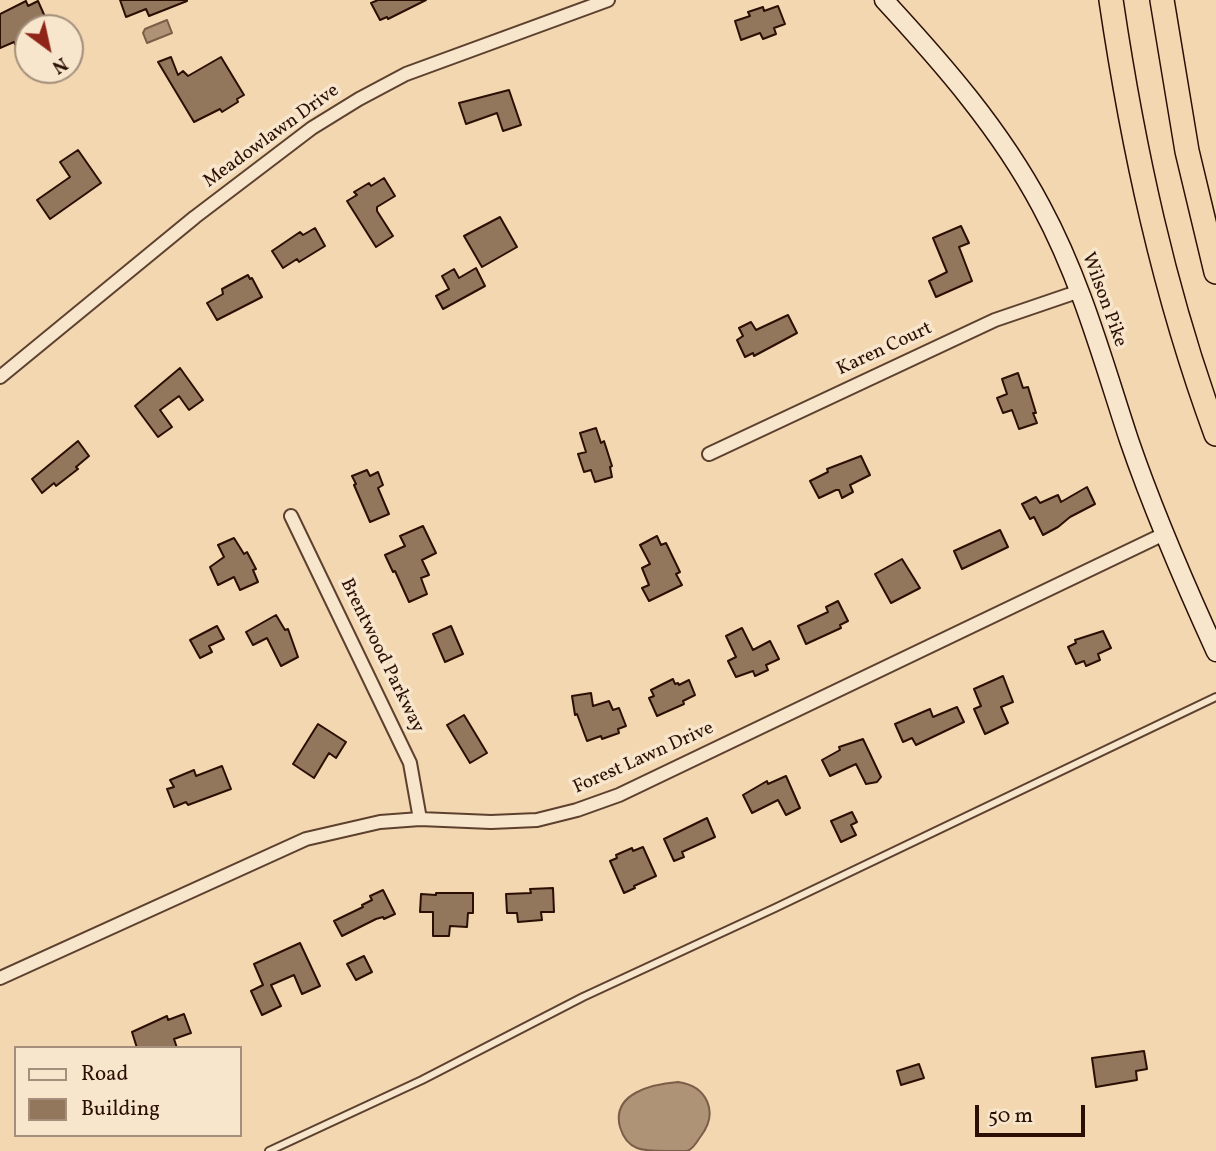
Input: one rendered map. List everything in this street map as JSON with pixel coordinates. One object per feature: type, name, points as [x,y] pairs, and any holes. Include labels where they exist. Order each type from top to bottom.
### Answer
[{"type":"highway","points":[[1111,0],[1129,111],[1151,216],[1178,320],[1216,434]]},
{"type":"highway","points":[[1162,0],[1187,151],[1216,272]]},
{"type":"main road","name":"Wilson Pike","points":[[884,0],[960,85],[1006,147],[1042,206],[1080,291],[1148,496],[1216,652]]},
{"type":"street","name":"Meadowlawn Drive","points":[[0,377],[195,217],[312,128],[347,106],[406,74],[608,0]]},
{"type":"street","name":"Karen Court","points":[[709,453],[995,320],[1080,291]]},
{"type":"street","name":"Brentwood Parkway","points":[[291,516],[410,763],[420,819]]},
{"type":"street","name":"Forest Lawn Drive","points":[[0,978],[306,839],[366,824],[420,819],[491,822],[537,820],[578,810],[618,795],[1164,534]]},
{"type":"lane","points":[[270,1151],[422,1080],[583,997],[1216,696]]},
{"type":"shaded area","points":[[167,20],[172,33],[147,43],[143,33],[145,29]]},
{"type":"shaded area","points":[[678,1082],[696,1089],[707,1101],[709,1118],[695,1145],[687,1151],[650,1151],[632,1145],[620,1127],[619,1115],[622,1106],[636,1092]]},
{"type":"building","points":[[120,0],[187,1],[149,16],[146,9],[126,17]]},
{"type":"building","points":[[378,0],[426,0],[388,19],[387,17],[380,20],[371,3]]},
{"type":"building","points":[[26,1],[28,6],[38,1],[44,14],[14,14],[14,42],[0,48],[0,14]]},
{"type":"building","points":[[778,6],[785,24],[774,28],[776,34],[763,39],[760,33],[741,40],[735,21],[750,16],[748,12],[763,7],[764,11]]},
{"type":"building","points":[[171,57],[178,75],[183,71],[188,76],[221,57],[244,95],[222,112],[220,109],[194,122],[158,62]]},
{"type":"building","points":[[509,90],[521,125],[503,131],[497,113],[466,124],[459,103]]},
{"type":"building","points":[[78,150],[101,183],[50,219],[37,200],[70,177],[60,162]]},
{"type":"building","points":[[384,178],[395,196],[377,207],[377,211],[393,236],[376,247],[347,201],[357,195],[354,192]]},
{"type":"building","points":[[500,217],[517,247],[482,267],[464,236]]},
{"type":"building","points":[[961,226],[969,243],[959,247],[972,281],[936,297],[929,281],[947,272],[933,238]]},
{"type":"building","points":[[315,228],[325,246],[299,262],[297,259],[283,268],[272,251],[300,232],[303,235]]},
{"type":"building","points":[[476,268],[485,286],[443,309],[436,296],[449,289],[442,276],[454,269],[459,278]]},
{"type":"building","points":[[248,275],[262,297],[217,320],[207,303],[223,294],[222,289]]},
{"type":"building","points":[[788,315],[797,333],[754,356],[753,353],[745,357],[737,340],[743,336],[739,328],[751,322],[756,330]]},
{"type":"building","points":[[180,368],[203,400],[189,410],[179,396],[160,410],[172,427],[158,437],[135,406]]},
{"type":"building","points":[[1018,373],[1023,388],[1028,387],[1037,423],[1019,429],[1012,410],[1003,413],[997,398],[1007,394],[1002,379]]},
{"type":"building","points":[[596,428],[601,443],[604,441],[612,466],[612,477],[595,482],[591,470],[584,472],[578,454],[586,452],[580,433]]},
{"type":"building","points":[[78,441],[89,456],[76,467],[78,469],[42,493],[32,479]]},
{"type":"building","points":[[861,456],[870,475],[850,485],[853,492],[842,498],[839,490],[836,490],[819,498],[810,481],[828,472],[827,469]]},
{"type":"building","points":[[367,470],[370,476],[378,472],[383,485],[378,488],[389,514],[370,522],[352,476]]},
{"type":"building","points":[[1087,487],[1095,504],[1043,535],[1034,517],[1030,519],[1022,504],[1036,497],[1040,503],[1058,495],[1061,502]]},
{"type":"building","points":[[423,526],[436,553],[422,560],[429,575],[421,578],[427,594],[409,602],[385,555],[405,546],[400,536]]},
{"type":"building","points":[[1000,530],[1008,547],[962,569],[954,551]]},
{"type":"building","points":[[657,536],[661,545],[666,543],[680,572],[676,574],[682,585],[649,601],[642,588],[649,585],[642,568],[650,564],[640,545]]},
{"type":"building","points":[[234,538],[244,554],[247,552],[256,569],[253,570],[258,582],[240,590],[234,577],[218,585],[210,567],[224,557],[218,545]]},
{"type":"building","points":[[902,559],[920,588],[891,603],[875,574]]},
{"type":"building","points":[[838,601],[848,621],[840,625],[841,628],[806,644],[798,626],[828,612],[826,607]]},
{"type":"building","points":[[276,615],[285,630],[288,629],[298,657],[281,666],[267,638],[253,645],[246,632]]},
{"type":"building","points":[[217,626],[224,639],[209,646],[212,652],[200,658],[190,640]]},
{"type":"building","points":[[451,626],[463,654],[445,662],[433,634]]},
{"type":"building","points":[[742,628],[753,650],[770,641],[779,659],[766,665],[768,670],[755,676],[753,671],[736,677],[728,661],[736,657],[726,636]]},
{"type":"building","points":[[1103,631],[1111,648],[1098,654],[1100,660],[1086,666],[1084,661],[1076,664],[1068,647],[1076,643],[1075,640]]},
{"type":"building","points":[[1003,676],[1013,702],[1001,707],[1008,723],[985,734],[974,709],[981,706],[974,689]]},
{"type":"building","points":[[673,679],[675,684],[679,685],[689,680],[695,695],[683,701],[684,704],[657,716],[649,698],[654,696],[651,690]]},
{"type":"building","points":[[591,693],[593,706],[609,701],[613,710],[619,708],[626,726],[618,729],[619,733],[587,741],[577,714],[575,715],[572,696]]},
{"type":"building","points":[[957,707],[964,722],[916,745],[912,738],[903,742],[895,724],[930,709],[933,717]]},
{"type":"building","points":[[464,715],[487,753],[470,763],[447,725]]},
{"type":"building","points":[[318,724],[346,742],[336,758],[329,753],[314,778],[293,764]]},
{"type":"building","points":[[863,739],[881,777],[877,782],[866,784],[856,764],[830,776],[822,760],[840,750],[839,747]]},
{"type":"building","points":[[222,766],[231,789],[188,805],[186,802],[174,807],[167,789],[174,787],[170,780],[194,770],[196,776]]},
{"type":"building","points":[[786,776],[800,808],[786,815],[778,800],[752,813],[743,795],[767,781],[768,784]]},
{"type":"building","points":[[852,812],[857,822],[851,825],[856,835],[841,842],[831,821]]},
{"type":"building","points":[[707,818],[715,837],[682,852],[684,857],[674,861],[664,839]]},
{"type":"building","points":[[643,847],[656,876],[624,893],[610,861],[617,858],[616,855],[632,848],[633,851]]},
{"type":"building","points":[[553,888],[554,912],[541,912],[542,920],[518,922],[517,913],[507,913],[506,894],[531,893],[530,889]]},
{"type":"building","points":[[383,890],[395,914],[376,919],[342,936],[334,921],[363,907],[362,905],[372,900],[370,896]]},
{"type":"building","points":[[473,893],[473,913],[468,913],[467,927],[450,926],[449,936],[433,936],[433,912],[420,912],[421,894]]},
{"type":"building","points":[[300,943],[320,986],[302,994],[294,975],[271,985],[281,1006],[262,1015],[251,991],[263,985],[254,964]]},
{"type":"building","points":[[364,956],[372,972],[356,980],[347,964]]},
{"type":"building","points":[[184,1014],[191,1033],[174,1039],[176,1046],[136,1046],[132,1032],[167,1016],[168,1020]]},
{"type":"building","points":[[1144,1051],[1147,1069],[1136,1071],[1137,1080],[1096,1087],[1092,1058]]},
{"type":"building","points":[[919,1064],[924,1078],[901,1085],[897,1071]]}]
